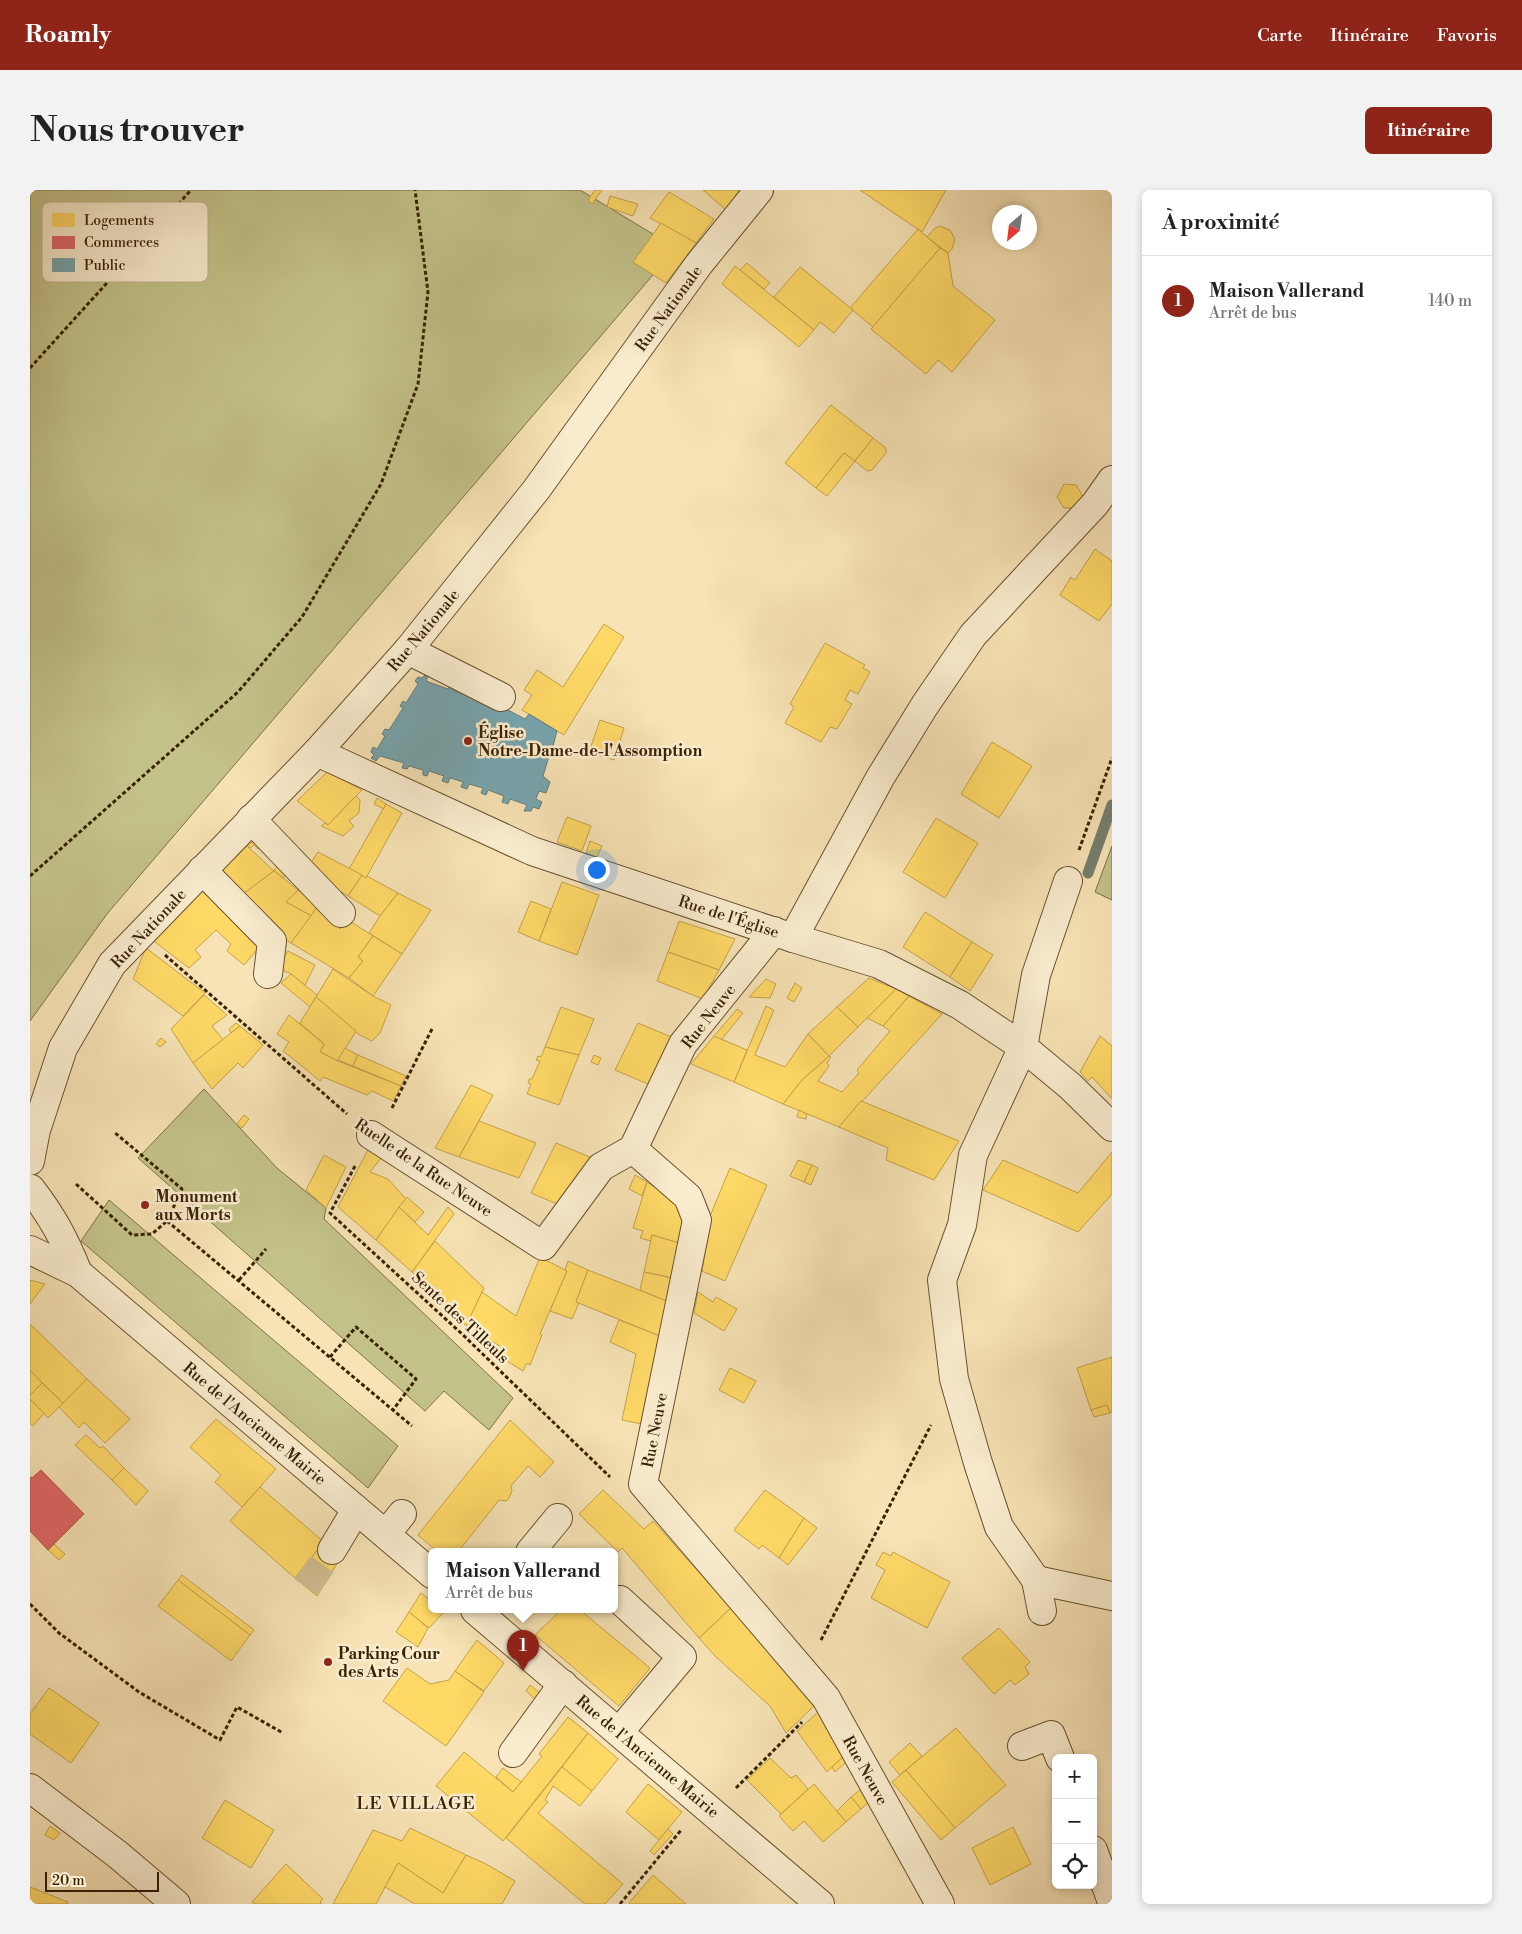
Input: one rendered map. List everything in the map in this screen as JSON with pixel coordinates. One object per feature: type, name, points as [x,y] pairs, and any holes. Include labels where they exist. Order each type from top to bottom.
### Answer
[{"type":"street","name":"Rue Nationale","points":[[30,1161],[36,1130],[63,1048],[112,964],[251,818],[317,752],[408,650],[536,490],[699,264],[758,190]]},
{"type":"street","name":"Rue Neuve","points":[[940,1904],[826,1698],[643,1484],[697,1220],[688,1196],[633,1149],[683,1044],[783,935],[880,778],[973,635],[1095,504],[1112,480]]},
{"type":"street","points":[[408,650],[502,697]]},
{"type":"street","name":"Rue de l'Église","points":[[317,752],[532,851],[783,935],[879,964],[960,1005],[1023,1047],[1070,1086],[1112,1127]]},
{"type":"street","points":[[251,818],[341,914]]},
{"type":"street","points":[[202,870],[272,941],[268,974]]},
{"type":"street","points":[[1042,1611],[1036,1580],[999,1526],[978,1462],[954,1379],[942,1280],[962,1225],[973,1155],[1023,1047],[1036,975],[1068,881]]},
{"type":"street","name":"Rue Nationale","points":[[30,1082],[63,1048]]},
{"type":"street","name":"Ruelle de la Rue Neuve","points":[[374,1137],[543,1246],[601,1168],[633,1149]]},
{"type":"street","name":"Rue de l'Ancienne Mairie","points":[[30,1195],[50,1213],[66,1242],[78,1273]]},
{"type":"street","name":"Rue de l'Ancienne Mairie","points":[[30,1250],[78,1273],[356,1510],[394,1524],[428,1569]]},
{"type":"street","points":[[332,1550],[356,1510]]},
{"type":"street","points":[[533,1548],[558,1518]]},
{"type":"street","points":[[1036,1580],[1112,1596]]},
{"type":"street","points":[[619,1732],[682,1657],[620,1600]]},
{"type":"street","name":"Rue de l'Ancienne Mairie","points":[[481,1613],[820,1904]]},
{"type":"street","points":[[513,1753],[563,1684]]},
{"type":"street","points":[[1022,1746],[1052,1735],[1059,1754]]},
{"type":"street","points":[[30,1788],[117,1854],[176,1904]]},
{"type":"street","points":[[1097,1861],[1112,1902]]},
{"type":"path","points":[[180,202],[191,190]]},
{"type":"path","points":[[30,876],[238,692],[302,617],[381,484],[418,384],[428,292],[415,190]]},
{"type":"path","points":[[30,368],[108,282]]},
{"type":"path","points":[[1068,881],[1112,758]]},
{"type":"path","name":"Ruelle de la Rue Neuve","points":[[141,934],[374,1137]]},
{"type":"path","points":[[374,1137],[432,1028]]},
{"type":"path","points":[[76,1184],[132,1235],[152,1234],[167,1221],[182,1189],[114,1132]]},
{"type":"path","name":"Sente des Tilleuls","points":[[374,1137],[330,1213],[462,1334],[617,1484],[643,1484]]},
{"type":"path","points":[[167,1221],[412,1426]]},
{"type":"path","points":[[239,1280],[266,1248]]},
{"type":"path","points":[[330,1357],[356,1327],[416,1379],[393,1410]]},
{"type":"path","points":[[805,1672],[954,1379]]},
{"type":"path","points":[[30,1604],[60,1633],[139,1692],[220,1740],[237,1707],[283,1733]]},
{"type":"path","points":[[620,1904],[708,1807],[786,1738]]},
{"type":"shaded area","points":[[30,190],[580,190],[676,248],[107,914],[30,1021]]},
{"type":"shaded area","points":[[1112,846],[1112,900],[1095,892]]},
{"type":"shaded area","points":[[204,1089],[277,1168],[326,1208],[324,1219],[513,1398],[489,1430],[444,1391],[425,1411],[138,1158]]},
{"type":"shaded area","points":[[109,1200],[398,1446],[368,1488],[81,1241]]},
{"type":"building: Logements","points":[[595,190],[602,190],[592,204],[588,200]]},
{"type":"building: Logements","points":[[703,190],[739,190],[726,210]]},
{"type":"building: Logements","points":[[860,190],[946,190],[922,232]]},
{"type":"building: Logements","points":[[669,192],[714,219],[696,243],[650,218]]},
{"type":"building: Logements","points":[[610,196],[638,204],[633,216],[607,207]]},
{"type":"building: Logements","points":[[661,223],[696,243],[666,283],[633,262]]},
{"type":"building: Logements","points":[[940,226],[950,230],[955,239],[952,249],[948,253],[927,237],[935,228]]},
{"type":"building: Logements","points":[[918,229],[940,248],[873,327],[850,308]]},
{"type":"building: Logements","points":[[940,248],[948,253],[953,286],[995,320],[952,372],[938,360],[926,374],[871,329]]},
{"type":"building: Logements","points":[[747,263],[770,283],[764,289],[740,270]]},
{"type":"building: Logements","points":[[735,266],[814,330],[799,347],[722,284]]},
{"type":"building: Logements","points":[[800,267],[853,310],[834,333],[820,322],[814,330],[774,297]]},
{"type":"building: Logements","points":[[831,405],[873,438],[855,461],[844,453],[816,488],[785,463]]},
{"type":"building: Logements","points":[[873,438],[886,448],[886,453],[872,470],[867,471],[855,461]]},
{"type":"building: Logements","points":[[844,453],[855,461],[827,496],[816,488]]},
{"type":"building: Logements","points":[[1064,484],[1076,485],[1085,500],[1078,508],[1064,508],[1057,497]]},
{"type":"building: Logements","points":[[1095,549],[1112,561],[1112,604],[1099,621],[1060,595],[1071,577],[1075,580]]},
{"type":"building: Logements","points":[[604,624],[624,637],[564,735],[522,710],[532,695],[524,690],[537,670],[563,687]]},
{"type":"building: Logements","points":[[825,643],[865,665],[863,668],[870,672],[858,694],[850,690],[845,700],[852,704],[837,729],[830,727],[821,742],[785,723],[794,707],[790,704]]},
{"type":"building: Logements","points":[[600,720],[624,728],[614,760],[589,752]]},
{"type":"building: Logements","points":[[992,742],[1032,766],[999,818],[961,794]]},
{"type":"building: Logements","points":[[327,772],[362,790],[328,825],[297,801]]},
{"type":"building: Logements","points":[[356,796],[360,800],[359,813],[349,821],[354,826],[343,836],[321,826],[325,823],[328,825]]},
{"type":"building: Logements","points":[[377,798],[386,804],[384,809],[374,804]]},
{"type":"building: Logements","points":[[386,804],[402,813],[366,878],[349,869]]},
{"type":"building: Logements","points":[[567,817],[591,826],[582,851],[557,842]]},
{"type":"building: Logements","points":[[936,818],[978,843],[945,898],[903,872]]},
{"type":"building: Logements","points":[[257,838],[262,844],[258,849],[254,845],[250,848],[247,846]]},
{"type":"building: Logements","points":[[590,841],[602,846],[597,857],[586,853]]},
{"type":"building: Logements","points":[[247,846],[274,871],[243,894],[219,872]]},
{"type":"building: Logements","points":[[318,852],[362,875],[348,896],[306,870]]},
{"type":"building: Logements","points":[[277,866],[286,873],[283,878],[274,871]]},
{"type":"building: Logements","points":[[274,871],[298,890],[286,902],[312,916],[291,943],[262,925],[243,894]]},
{"type":"building: Logements","points":[[362,875],[398,893],[380,916],[348,896]]},
{"type":"building: Logements","points":[[562,882],[599,895],[577,955],[539,941]]},
{"type":"building: Logements","points":[[207,884],[262,944],[244,965],[227,951],[231,944],[216,930],[195,950],[201,957],[189,968],[151,939]]},
{"type":"building: Logements","points":[[298,890],[318,906],[312,916],[286,902]]},
{"type":"building: Logements","points":[[398,893],[431,910],[402,954],[369,933]]},
{"type":"building: Logements","points":[[531,901],[551,909],[539,941],[518,932]]},
{"type":"building: Logements","points":[[318,906],[340,929],[348,920],[373,936],[358,957],[363,961],[349,978],[291,943]]},
{"type":"building: Logements","points":[[925,912],[972,942],[950,977],[903,947]]},
{"type":"building: Logements","points":[[679,921],[735,939],[719,970],[668,952]]},
{"type":"building: Logements","points":[[373,936],[402,954],[373,996],[349,978],[363,961],[358,957]]},
{"type":"building: Logements","points":[[972,942],[993,955],[970,991],[950,977]]},
{"type":"building: Logements","points":[[146,948],[205,993],[183,1016],[133,979]]},
{"type":"building: Logements","points":[[288,951],[315,965],[305,985],[288,972],[285,972],[281,962]]},
{"type":"building: Logements","points":[[668,952],[719,970],[703,999],[657,981]]},
{"type":"building: Logements","points":[[333,969],[373,996],[391,1005],[380,1033],[372,1041],[358,1034],[316,997]]},
{"type":"building: Logements","points":[[291,974],[317,995],[310,1007],[281,983]]},
{"type":"building: Logements","points":[[869,978],[896,989],[858,1027],[837,1007]]},
{"type":"building: Logements","points":[[766,979],[776,984],[770,998],[749,997]]},
{"type":"building: Logements","points":[[795,983],[802,988],[794,1002],[787,998]]},
{"type":"building: Logements","points":[[896,989],[909,996],[883,1026],[867,1018]]},
{"type":"building: Logements","points":[[204,995],[227,1015],[212,1026],[223,1040],[193,1063],[171,1029]]},
{"type":"building: Logements","points":[[909,996],[942,1014],[839,1127],[783,1104],[802,1080],[829,1056],[831,1057],[827,1063],[829,1066],[818,1081],[842,1092],[859,1073],[857,1070],[890,1031],[883,1026]]},
{"type":"building: Logements","points":[[316,997],[356,1031],[338,1061],[320,1052],[324,1044],[300,1023]]},
{"type":"building: Logements","points":[[766,1006],[774,1010],[755,1055],[785,1067],[808,1034],[829,1056],[802,1080],[783,1104],[734,1082]]},
{"type":"building: Logements","points":[[561,1007],[594,1019],[579,1055],[545,1047]]},
{"type":"building: Logements","points":[[837,1007],[858,1027],[829,1056],[808,1034]]},
{"type":"building: Logements","points":[[737,1009],[743,1013],[721,1040],[714,1036]]},
{"type":"building: Logements","points":[[289,1015],[324,1044],[320,1052],[401,1086],[393,1101],[372,1091],[367,1095],[323,1077],[320,1081],[283,1051],[289,1042],[277,1034]]},
{"type":"building: Logements","points":[[236,1023],[240,1026],[231,1033],[229,1029]]},
{"type":"building: Logements","points":[[638,1023],[674,1038],[655,1087],[615,1070]]},
{"type":"building: Logements","points":[[240,1026],[263,1045],[243,1068],[238,1063],[212,1089],[193,1063]]},
{"type":"building: Logements","points":[[714,1036],[747,1050],[734,1082],[691,1064]]},
{"type":"building: Logements","points":[[1100,1036],[1112,1046],[1112,1099],[1092,1077],[1088,1081],[1080,1072]]},
{"type":"building: Logements","points":[[161,1038],[166,1042],[160,1047],[156,1044]]},
{"type":"building: Logements","points":[[545,1047],[579,1055],[559,1105],[527,1094],[531,1084],[528,1083],[529,1079],[532,1079],[540,1061],[536,1060],[538,1056],[541,1057]]},
{"type":"building: Logements","points":[[345,1048],[358,1055],[353,1066],[338,1060]]},
{"type":"building: Logements","points":[[358,1055],[406,1076],[401,1086],[353,1066]]},
{"type":"building: Logements","points":[[594,1055],[601,1058],[598,1065],[591,1062]]},
{"type":"building: Logements","points":[[471,1085],[493,1095],[459,1157],[435,1148]]},
{"type":"building: Logements","points":[[861,1101],[959,1141],[934,1180],[886,1160],[888,1148],[839,1127]]},
{"type":"building: Logements","points":[[799,1110],[807,1114],[806,1119],[797,1117]]},
{"type":"building: Logements","points":[[244,1115],[249,1119],[242,1128],[237,1124]]},
{"type":"building: Logements","points":[[479,1121],[536,1143],[519,1178],[459,1157]]},
{"type":"building: Logements","points":[[556,1143],[597,1160],[564,1207],[531,1193]]},
{"type":"building: Logements","points":[[371,1144],[384,1154],[370,1172],[388,1179],[406,1199],[376,1240],[338,1207]]},
{"type":"building: Logements","points":[[1112,1152],[1112,1194],[1078,1232],[983,1190],[1003,1160],[1078,1193]]},
{"type":"building: Logements","points":[[324,1155],[346,1167],[326,1208],[306,1190]]},
{"type":"building: Logements","points":[[798,1160],[812,1165],[804,1182],[790,1176]]},
{"type":"building: Logements","points":[[812,1165],[818,1168],[811,1185],[804,1182]]},
{"type":"building: Logements","points":[[730,1168],[767,1185],[725,1281],[702,1271],[708,1236],[707,1214],[711,1214]]},
{"type":"building: Logements","points":[[635,1175],[647,1182],[642,1196],[629,1189]]},
{"type":"building: Logements","points":[[647,1182],[686,1207],[679,1243],[652,1235],[651,1241],[640,1238],[643,1231],[633,1228]]},
{"type":"building: Logements","points":[[407,1197],[424,1212],[415,1222],[399,1207]]},
{"type":"building: Logements","points":[[399,1207],[428,1235],[448,1207],[454,1214],[412,1272],[376,1240]]},
{"type":"building: Logements","points":[[652,1235],[679,1243],[672,1278],[644,1272]]},
{"type":"building: Logements","points":[[435,1241],[484,1288],[466,1326],[412,1272]]},
{"type":"building: Logements","points":[[540,1257],[567,1271],[540,1334],[542,1335],[530,1365],[527,1363],[523,1371],[502,1358],[505,1349],[466,1326],[482,1292],[516,1316]]},
{"type":"building: Logements","points":[[568,1261],[588,1270],[576,1302],[579,1303],[572,1319],[550,1311],[567,1271],[565,1270]]},
{"type":"building: Logements","points":[[588,1270],[667,1301],[660,1336],[576,1302]]},
{"type":"building: Logements","points":[[644,1272],[672,1278],[667,1301],[640,1290]]},
{"type":"building: Logements","points":[[30,1280],[45,1284],[30,1304]]},
{"type":"building: Logements","points":[[698,1292],[713,1302],[716,1297],[737,1309],[724,1331],[694,1313]]},
{"type":"building: Logements","points":[[619,1320],[660,1336],[642,1424],[622,1420],[636,1354],[610,1342]]},
{"type":"building: Logements","points":[[30,1324],[87,1379],[63,1403],[30,1371]]},
{"type":"building: Logements","points":[[1112,1357],[1112,1412],[1110,1413],[1107,1405],[1091,1410],[1077,1368]]},
{"type":"building: Logements","points":[[730,1368],[756,1381],[744,1403],[719,1390]]},
{"type":"building: Logements","points":[[30,1370],[42,1383],[30,1395]]},
{"type":"building: Logements","points":[[87,1379],[130,1419],[105,1443],[84,1422],[79,1428],[59,1407]]},
{"type":"building: Logements","points":[[42,1383],[63,1403],[48,1418],[30,1399],[30,1395]]},
{"type":"building: Logements","points":[[30,1399],[44,1413],[33,1426],[30,1423]]},
{"type":"building: Logements","points":[[1107,1405],[1110,1413],[1094,1417],[1091,1410]]},
{"type":"building: Logements","points":[[216,1419],[276,1469],[242,1507],[215,1482],[221,1475],[190,1447]]},
{"type":"building: Logements","points":[[510,1420],[554,1462],[540,1477],[528,1466],[511,1486],[512,1491],[509,1498],[506,1501],[499,1500],[461,1548],[433,1548],[418,1535]]},
{"type":"building: Logements","points":[[86,1435],[100,1448],[103,1446],[124,1468],[112,1480],[75,1445]]},
{"type":"building: Logements","points":[[124,1468],[148,1491],[136,1505],[112,1480]]},
{"type":"building: Logements","points":[[260,1487],[324,1542],[295,1578],[230,1521]]},
{"type":"building: Logements","points":[[603,1490],[644,1529],[653,1521],[731,1608],[699,1638],[622,1548],[618,1552],[618,1548],[614,1548],[579,1514]]},
{"type":"building: Logements","points":[[765,1490],[804,1518],[779,1558],[762,1545],[759,1549],[734,1530]]},
{"type":"building: Logements","points":[[804,1518],[817,1528],[788,1565],[779,1558]]},
{"type":"building: Logements","points":[[324,1542],[341,1557],[317,1596],[295,1578]]},
{"type":"building: Logements","points":[[54,1544],[65,1554],[59,1560],[48,1550]]},
{"type":"building: Logements","points":[[883,1552],[891,1556],[893,1552],[950,1582],[927,1628],[871,1598],[885,1570],[876,1565]]},
{"type":"building: Logements","points":[[182,1575],[254,1630],[250,1635],[178,1580]]},
{"type":"building: Logements","points":[[178,1580],[250,1635],[231,1661],[158,1606]]},
{"type":"building: Logements","points":[[421,1593],[428,1599],[428,1613],[443,1613],[429,1628],[409,1612]]},
{"type":"building: Logements","points":[[731,1608],[798,1680],[814,1706],[786,1733],[770,1706],[715,1656],[699,1638]]},
{"type":"building: Logements","points":[[409,1612],[428,1628],[418,1647],[396,1632]]},
{"type":"building: Logements","points":[[558,1613],[584,1613],[650,1668],[619,1706],[535,1635]]},
{"type":"building: Logements","points":[[999,1628],[1030,1662],[1025,1667],[1029,1674],[1015,1685],[1010,1680],[994,1694],[962,1658]]},
{"type":"building: Logements","points":[[477,1640],[504,1663],[484,1691],[455,1671]]},
{"type":"building: Logements","points":[[407,1668],[430,1684],[449,1680],[455,1671],[484,1692],[446,1746],[383,1701]]},
{"type":"building: Logements","points":[[530,1685],[540,1693],[535,1699],[526,1691]]},
{"type":"building: Logements","points":[[49,1688],[99,1723],[71,1763],[30,1734],[30,1714]]},
{"type":"building: Logements","points":[[818,1712],[843,1757],[827,1772],[797,1731]]},
{"type":"building: Logements","points":[[568,1717],[588,1733],[503,1841],[436,1786],[464,1752],[513,1792],[542,1756],[539,1754]]},
{"type":"building: Logements","points":[[956,1728],[1006,1785],[955,1828],[906,1770]]},
{"type":"building: Logements","points":[[588,1733],[618,1759],[592,1791],[562,1767]]},
{"type":"building: Logements","points":[[910,1743],[922,1756],[900,1775],[889,1762]]},
{"type":"building: Logements","points":[[843,1757],[846,1762],[835,1772],[832,1767]]},
{"type":"building: Logements","points":[[770,1758],[791,1778],[796,1775],[808,1789],[781,1814],[747,1780]]},
{"type":"building: Logements","points":[[562,1767],[592,1791],[580,1806],[553,1786],[545,1800],[548,1802],[538,1813],[623,1884],[605,1904],[585,1904],[506,1838]]},
{"type":"building: Logements","points":[[503,1768],[521,1782],[513,1792],[496,1777]]},
{"type":"building: Logements","points":[[906,1770],[955,1828],[941,1840],[892,1782]]},
{"type":"building: Logements","points":[[648,1784],[682,1812],[659,1840],[626,1812]]},
{"type":"building: Logements","points":[[814,1784],[846,1822],[823,1842],[804,1821],[793,1831],[779,1816]]},
{"type":"building: Logements","points":[[861,1789],[869,1802],[861,1809],[851,1797]]},
{"type":"building: Logements","points":[[851,1797],[861,1809],[846,1822],[837,1811]]},
{"type":"building: Logements","points":[[225,1800],[274,1830],[251,1868],[202,1838]]},
{"type":"building: Logements","points":[[50,1826],[60,1833],[54,1840],[45,1835]]},
{"type":"building: Logements","points":[[1013,1827],[1031,1864],[990,1885],[972,1848]]},
{"type":"building: Logements","points":[[410,1828],[466,1855],[443,1893],[398,1863],[376,1904],[333,1904],[373,1830],[402,1841]]},
{"type":"building: Logements","points":[[668,1829],[673,1834],[654,1855],[650,1851]]},
{"type":"building: Logements","points":[[466,1855],[515,1881],[502,1904],[415,1904],[385,1887],[398,1863],[443,1893]]},
{"type":"building: Logements","points":[[286,1864],[323,1899],[320,1902],[322,1904],[254,1904],[252,1902]]},
{"type":"building: Logements","points":[[653,1875],[686,1904],[630,1904]]},
{"type":"building: Logements","points":[[30,1887],[68,1902],[67,1904],[30,1904]]},
{"type":"building: Commerces","points":[[41,1470],[84,1514],[48,1550],[30,1531],[30,1477],[32,1478]]},
{"type":"building: Public","name":"Église Notre-Dame-de-l'Assomption","points":[[426,674],[428,676],[426,681],[448,689],[451,683],[455,685],[453,690],[508,710],[525,719],[529,714],[557,731],[553,746],[556,748],[554,754],[550,753],[543,776],[550,782],[546,793],[539,791],[536,799],[542,802],[539,809],[533,807],[531,811],[524,811],[527,805],[510,799],[508,804],[502,802],[504,796],[488,790],[486,795],[481,793],[483,788],[469,784],[467,789],[461,787],[463,782],[454,779],[450,778],[448,783],[442,781],[444,776],[429,771],[427,776],[423,775],[423,770],[409,766],[407,769],[402,768],[404,763],[380,756],[376,761],[371,758],[374,755],[371,752],[373,747],[377,749],[385,736],[382,734],[385,729],[389,730],[403,708],[400,706],[403,701],[406,703],[418,684],[415,681],[418,677],[422,678]]},
{"type":"waterway","points":[[1088,873],[1112,805]]},
{"type":"tunnel","points":[[306,1587],[332,1550]]},
{"type":"place","name":"Église Notre-Dame-de-l'Assomption","points":[[468,741]]},
{"type":"place","name":"Monument aux Morts","points":[[145,1205]]},
{"type":"place","name":"Parking Cour des Arts","points":[[328,1662]]},
{"type":"place","name":"Maison Vallerand","points":[[523,1671]]},
{"type":"district","name":"LE VILLAGE","points":[[416,1803]]}]
